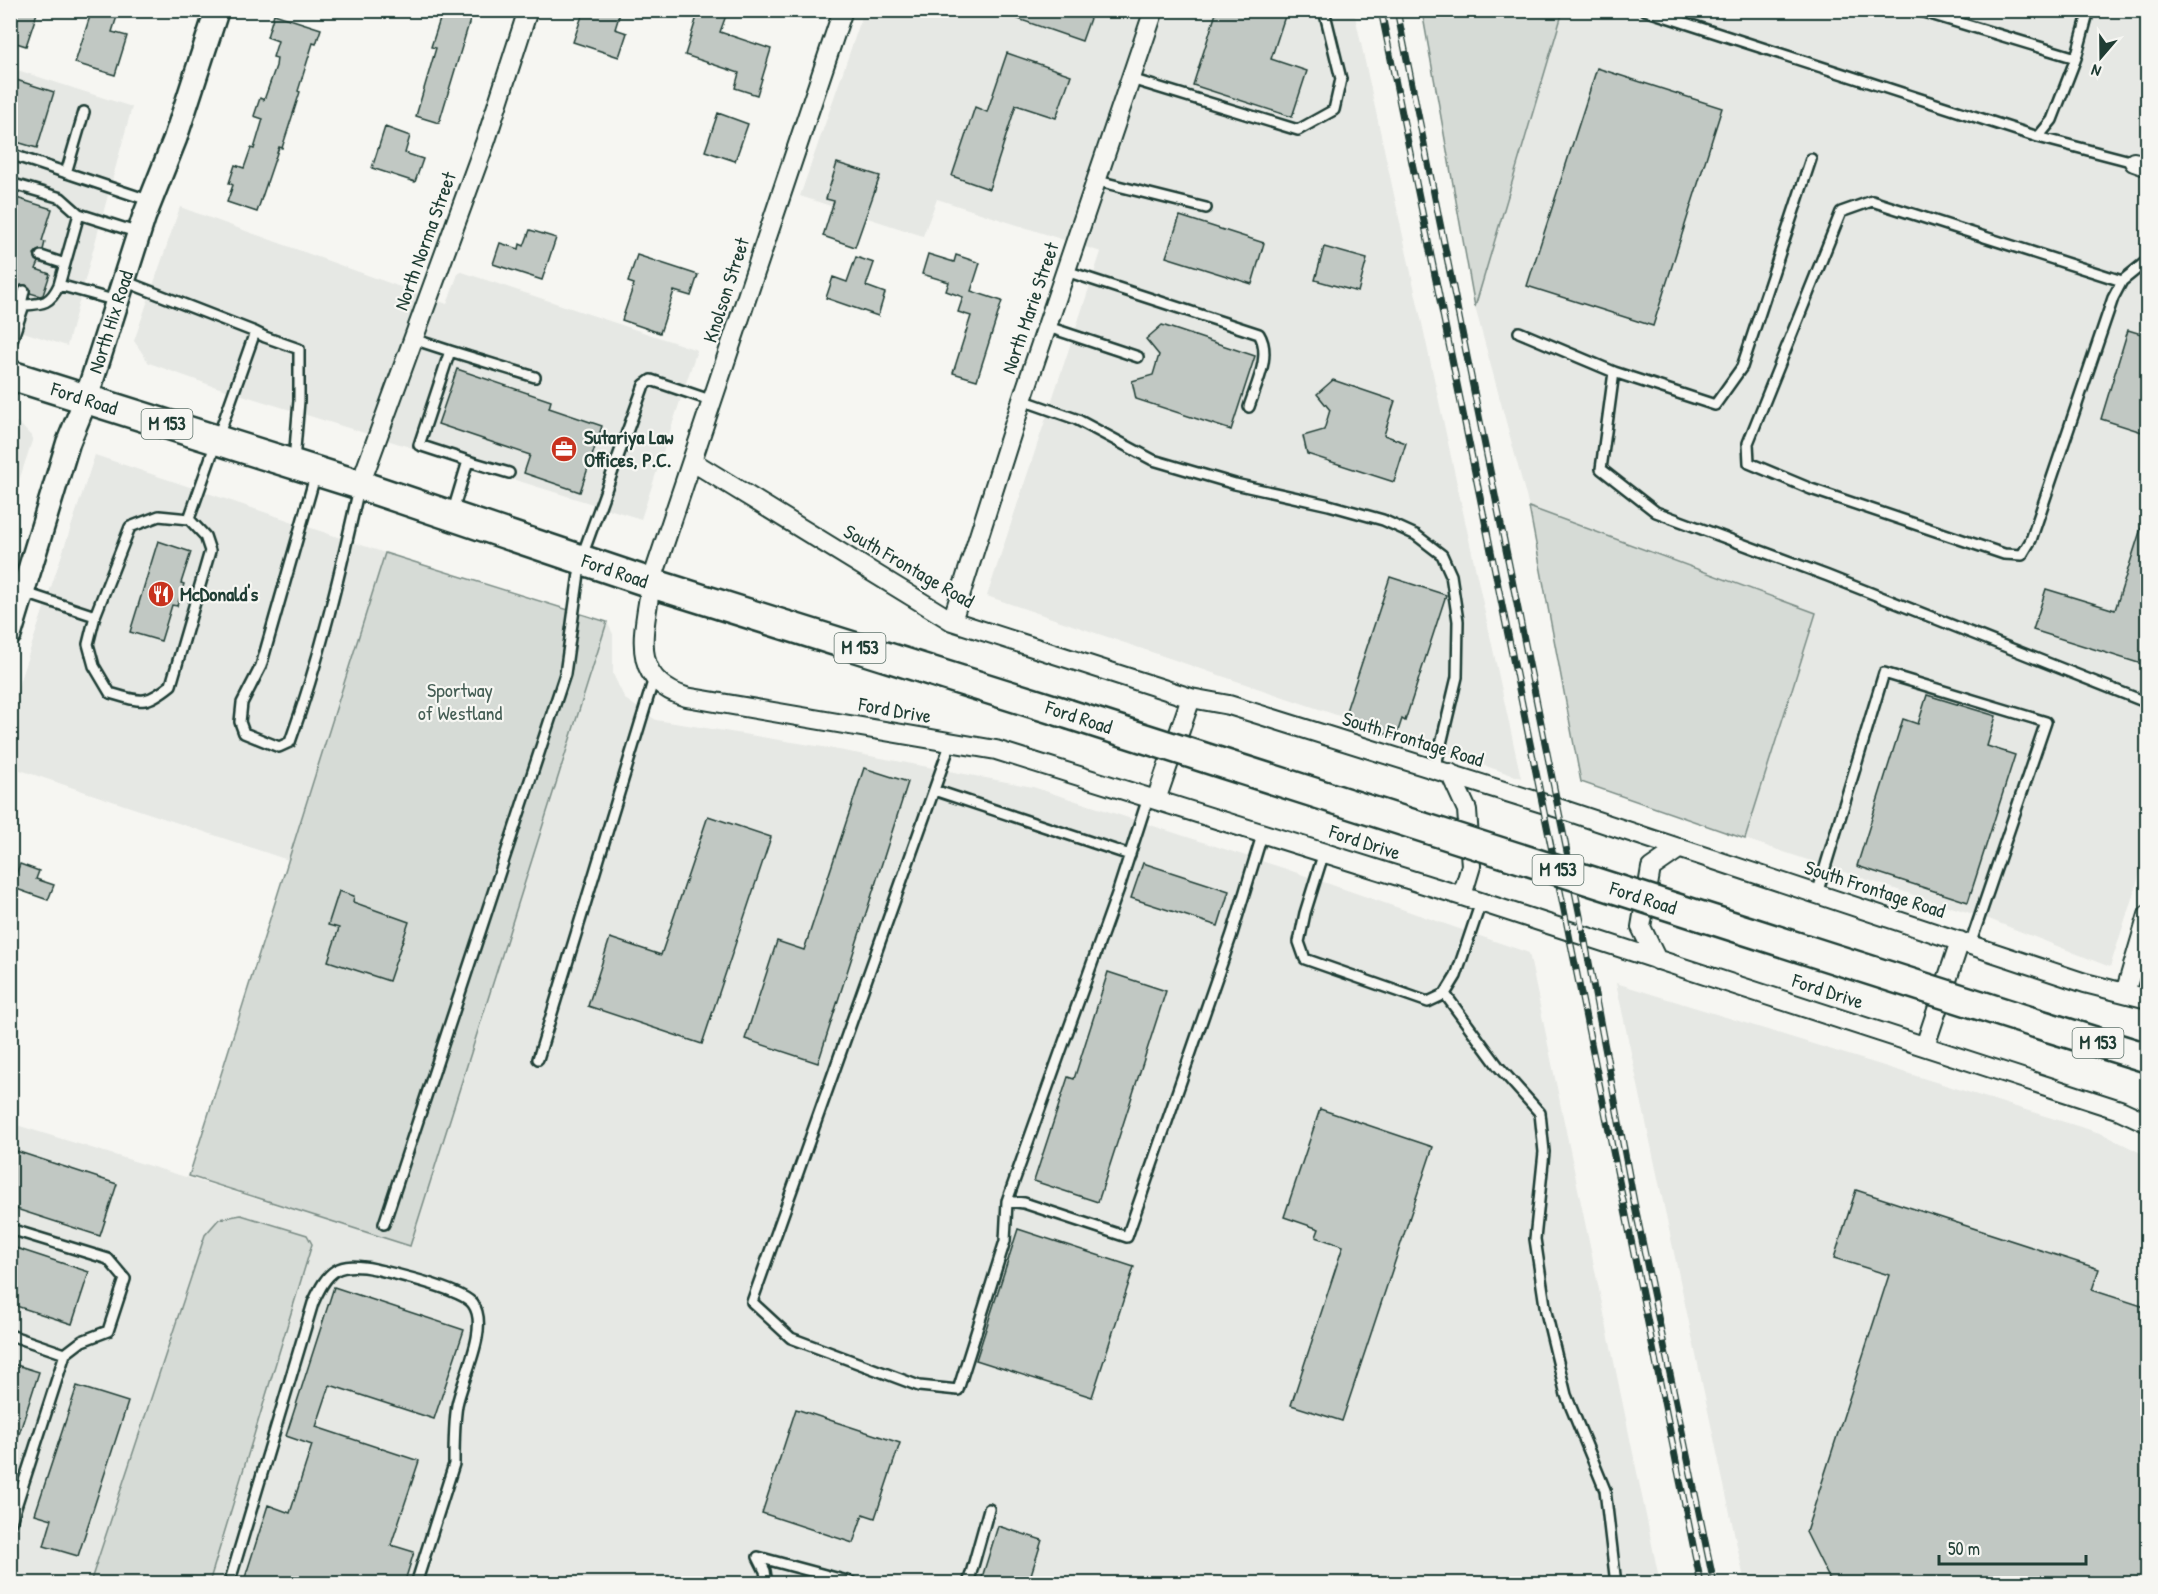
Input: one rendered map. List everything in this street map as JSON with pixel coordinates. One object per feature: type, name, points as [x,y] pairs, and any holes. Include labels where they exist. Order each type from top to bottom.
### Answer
[{"type":"main road","name":"Ford Road","points":[[10,375],[360,485],[651,583],[2148,1058]]},
{"type":"street","name":"North Hix Road","points":[[10,634],[17,590],[68,443],[86,399],[139,233],[174,139],[217,10]]},
{"type":"street","name":"North Norma Street","points":[[360,485],[486,140],[528,10]]},
{"type":"street","name":"Knolson Street","points":[[651,583],[843,10]]},
{"type":"street","name":"North Marie Street","points":[[952,621],[1022,400],[1154,10]]},
{"type":"street","name":"South Frontage Road","points":[[693,462],[952,621],[1191,698],[1229,705],[1442,771],[2085,982],[2148,999]]},
{"type":"street","points":[[651,583],[643,644],[644,660],[654,678]]},
{"type":"street","name":"Ford Drive","points":[[654,678],[669,690],[686,697],[996,750],[1481,902],[2120,1110],[2148,1123]]},
{"type":"street","points":[[1152,799],[1191,698]]},
{"type":"street","points":[[1442,771],[1467,810],[1472,866],[1462,896]]},
{"type":"street","points":[[1657,960],[1641,927],[1651,868],[1680,848]]},
{"type":"street","points":[[2125,993],[2148,915]]},
{"type":"street","points":[[1925,1046],[1965,943]]},
{"type":"lane","points":[[1131,79],[1298,130],[1320,120],[1334,110],[1341,80],[1324,10]]},
{"type":"lane","points":[[1645,10],[2038,137],[2141,165]]},
{"type":"lane","points":[[1917,10],[2076,58]]},
{"type":"lane","points":[[2038,137],[2052,120],[2076,58],[2089,10]]},
{"type":"lane","points":[[66,173],[84,112]]},
{"type":"lane","points":[[10,154],[151,201]]},
{"type":"lane","points":[[1520,332],[1614,372],[1715,405],[1742,367],[1811,159]]},
{"type":"lane","points":[[1098,181],[1206,208]]},
{"type":"lane","points":[[10,183],[62,198],[79,214],[139,233]]},
{"type":"lane","points":[[2122,281],[1872,201],[1841,212],[1748,444],[1749,463],[1811,489],[2004,554],[2022,555],[2031,540],[2113,298],[2122,281],[2148,260]]},
{"type":"lane","points":[[10,301],[22,304],[45,303],[55,295],[79,214]]},
{"type":"lane","points":[[40,256],[65,264]]},
{"type":"lane","points":[[1066,272],[1259,334],[1265,344],[1263,362],[1249,407]]},
{"type":"lane","points":[[59,285],[121,291],[255,332],[299,349],[299,401],[305,468],[277,605],[261,666],[242,703],[240,722],[244,733],[279,747],[290,742],[323,639],[360,485]]},
{"type":"lane","points":[[10,346],[24,291]]},
{"type":"lane","points":[[1048,327],[1138,357]]},
{"type":"lane","points":[[189,519],[255,332]]},
{"type":"lane","points":[[413,339],[535,377]]},
{"type":"lane","points":[[450,351],[419,445],[509,473]]},
{"type":"lane","points":[[1614,372],[1601,469],[1656,512],[1828,576],[2148,703]]},
{"type":"lane","points":[[384,1224],[565,674],[581,559],[644,386],[651,380],[713,401]]},
{"type":"lane","points":[[1022,400],[1076,419],[1153,460],[1235,484],[1329,505],[1383,520],[1416,535],[1442,555],[1451,575],[1458,621],[1457,677],[1442,771]]},
{"type":"lane","points":[[451,516],[468,461]]},
{"type":"lane","points":[[159,516],[189,519],[205,536],[210,551],[171,685],[153,699],[135,701],[110,693],[94,666],[88,644],[95,616],[130,527],[159,516]]},
{"type":"lane","points":[[17,590],[95,616]]},
{"type":"lane","points":[[1817,894],[1884,673],[2046,722],[1965,943]]},
{"type":"lane","points":[[538,1059],[654,678]]},
{"type":"lane","points":[[951,742],[752,1302],[791,1338],[919,1386],[958,1390],[1005,1241],[1007,1201],[1152,799]]},
{"type":"lane","points":[[934,790],[1130,855]]},
{"type":"lane","points":[[1007,1201],[1024,1203],[1127,1237],[1228,945],[1263,832]]},
{"type":"lane","points":[[1324,852],[1305,913],[1299,942],[1305,959],[1428,1002],[1445,994],[1456,976],[1481,902]]},
{"type":"lane","points":[[1445,994],[1498,1066],[1540,1113],[1544,1152],[1535,1239],[1546,1312],[1566,1395],[1605,1490],[1616,1584]]},
{"type":"lane","points":[[10,1229],[108,1259],[125,1279],[108,1331],[82,1341],[65,1353],[10,1525]]},
{"type":"lane","points":[[229,1584],[313,1304],[323,1281],[338,1268],[360,1266],[407,1276],[446,1289],[472,1303],[479,1317],[476,1342],[458,1404],[454,1464],[416,1584]]},
{"type":"lane","points":[[10,1335],[65,1353]]},
{"type":"lane","points":[[968,1584],[989,1509]]},
{"type":"lane","points":[[767,1584],[765,1571],[758,1557],[850,1582],[850,1584]]},
{"type":"shaded area","points":[[864,11],[1354,11],[1521,778],[987,596],[1101,252],[937,199],[923,236],[800,196]]},
{"type":"shaded area","points":[[1563,11],[2147,11],[2148,857],[2144,861],[2110,967],[1989,919],[1745,839],[1816,613],[1529,507],[1475,307]]},
{"type":"shaded area","points":[[11,68],[132,107],[67,346],[11,328]]},
{"type":"shaded area","points":[[180,207],[447,304],[459,271],[697,350],[641,519],[210,385],[149,363],[134,341]]},
{"type":"shaded area","points":[[11,420],[19,423],[33,438],[11,505]]},
{"type":"shaded area","points":[[95,455],[385,553],[288,860],[11,767],[11,707]]},
{"type":"shaded area","points":[[607,622],[613,634],[613,674],[625,699],[656,720],[823,747],[1033,787],[1283,868],[1529,953],[1660,1583],[11,1583],[10,1123],[410,1246]]},
{"type":"shaded area","points":[[1616,983],[2103,1134],[2147,1156],[2147,1583],[1745,1583]]},
{"type":"green space","points":[[1422,11],[1563,11],[1475,307]]},
{"type":"green space","points":[[1529,507],[1816,613],[1745,839],[1581,782]]},
{"type":"green space","name":"Sportway of Westland","points":[[385,553],[607,622],[410,1246],[189,1176]]},
{"type":"green space","points":[[241,1215],[307,1235],[312,1244],[209,1583],[90,1583],[205,1235],[219,1219]]},
{"type":"building","points":[[10,10],[38,10],[26,46],[10,41]]},
{"type":"building","points":[[92,10],[119,10],[112,32],[127,36],[115,75],[75,63]]},
{"type":"building","points":[[443,10],[473,10],[439,123],[416,116],[436,48],[431,47]]},
{"type":"building","points":[[584,10],[621,10],[615,29],[627,33],[619,57],[573,42]]},
{"type":"building","points":[[699,10],[728,10],[720,32],[771,49],[757,95],[735,88],[739,73],[685,55]]},
{"type":"building","points":[[1001,10],[1093,10],[1082,41],[1001,13]]},
{"type":"building","points":[[1217,10],[1287,10],[1271,59],[1307,71],[1292,117],[1193,85]]},
{"type":"building","points":[[274,14],[321,29],[316,44],[313,43],[282,148],[279,147],[257,212],[227,202],[233,185],[229,183],[235,165],[244,168],[251,148],[254,149],[263,119],[254,116],[260,98],[264,100],[276,66],[277,58],[273,57],[278,41],[267,37]]},
{"type":"building","points":[[1007,53],[1071,75],[1056,118],[1016,105],[989,189],[952,176],[975,107],[987,112]]},
{"type":"building","points":[[1597,68],[1722,108],[1653,326],[1527,286]]},
{"type":"building","points":[[10,78],[54,92],[37,148],[10,140]]},
{"type":"building","points":[[718,113],[748,124],[735,161],[705,151]]},
{"type":"building","points":[[385,127],[410,136],[405,153],[423,159],[415,182],[372,168]]},
{"type":"building","points":[[837,163],[880,176],[855,247],[823,236],[834,201],[826,199]]},
{"type":"building","points":[[10,196],[52,209],[42,241],[45,242],[43,250],[34,254],[39,262],[36,269],[50,274],[43,295],[40,296],[30,293],[30,288],[26,285],[21,285],[18,289],[10,287]]},
{"type":"building","points":[[1180,216],[1264,243],[1252,284],[1166,257]]},
{"type":"building","points":[[530,230],[556,238],[542,280],[493,264],[500,243],[519,249],[520,244],[524,246]]},
{"type":"building","points":[[1324,247],[1367,259],[1358,292],[1315,280]]},
{"type":"building","points":[[928,254],[954,262],[956,255],[980,263],[971,291],[1002,301],[977,380],[953,373],[971,316],[958,312],[963,297],[946,291],[949,282],[922,274]]},
{"type":"building","points":[[637,255],[698,275],[691,296],[674,291],[660,333],[622,320],[634,284],[628,282]]},
{"type":"building","points":[[856,257],[874,263],[866,286],[885,293],[878,316],[826,298],[833,277],[847,282]]},
{"type":"building","points":[[1162,325],[1255,356],[1231,430],[1136,399],[1132,381],[1153,375],[1159,355],[1146,339]]},
{"type":"building","points":[[2128,330],[2148,336],[2148,434],[2101,419]]},
{"type":"building","points":[[457,369],[551,401],[549,408],[602,426],[580,492],[524,473],[530,455],[438,424]]},
{"type":"building","points":[[1333,380],[1395,401],[1384,435],[1406,443],[1394,482],[1307,454],[1303,436],[1324,430],[1330,410],[1317,394]]},
{"type":"building","points":[[2144,519],[2148,520],[2148,666],[2033,630],[2046,589],[2115,610]]},
{"type":"building","name":"McDonald's","points":[[158,541],[191,552],[181,583],[184,584],[177,606],[172,605],[161,641],[130,632]]},
{"type":"building","points":[[1390,577],[1446,595],[1405,721],[1402,719],[1396,737],[1343,720]]},
{"type":"building","points":[[1927,695],[1996,716],[1987,746],[2015,755],[1968,902],[1857,866],[1903,719],[1918,724]]},
{"type":"building","points":[[864,768],[908,782],[818,1063],[745,1039],[777,941],[804,950]]},
{"type":"building","points":[[708,816],[771,837],[702,1044],[588,1006],[610,938],[661,955]]},
{"type":"building","points":[[1143,863],[1229,891],[1218,926],[1131,898]]},
{"type":"building","points":[[20,864],[39,871],[36,879],[54,885],[48,900],[11,887]]},
{"type":"building","points":[[339,891],[354,896],[353,902],[409,922],[389,981],[328,961],[339,928],[328,925]]},
{"type":"building","points":[[1108,972],[1166,991],[1098,1202],[1034,1181],[1068,1077],[1074,1079]]},
{"type":"building","points":[[1320,1109],[1433,1147],[1342,1421],[1291,1405],[1343,1246],[1316,1237],[1319,1229],[1284,1217]]},
{"type":"building","points":[[10,1149],[117,1184],[100,1236],[10,1207]]},
{"type":"building","points":[[1856,1190],[2099,1269],[2092,1290],[2148,1308],[2148,1584],[1832,1584],[1806,1532],[1889,1275],[1834,1258]]},
{"type":"building","points":[[1018,1229],[1134,1267],[1092,1397],[976,1360]]},
{"type":"building","points":[[10,1246],[89,1272],[72,1324],[10,1304]]},
{"type":"building","points":[[334,1287],[464,1330],[434,1419],[330,1385],[316,1427],[419,1461],[391,1545],[414,1552],[404,1584],[243,1584],[268,1505],[290,1513],[312,1445],[286,1436]]},
{"type":"building","points":[[10,1363],[39,1372],[14,1450],[10,1450]]},
{"type":"building","points":[[77,1386],[128,1402],[78,1556],[44,1546],[52,1519],[35,1514]]},
{"type":"building","points":[[796,1409],[900,1443],[875,1518],[863,1514],[853,1543],[762,1513]]},
{"type":"building","points":[[998,1526],[1042,1540],[1028,1584],[980,1584]]},
{"type":"railway","points":[[1381,10],[1701,1584]]},
{"type":"railway","points":[[1397,10],[1584,936],[1634,1202],[1714,1584]]},
{"type":"place","name":"Sutariya Law Offices, P.C.","points":[[564,449]]},
{"type":"place","name":"McDonald's","points":[[161,594]]}]
